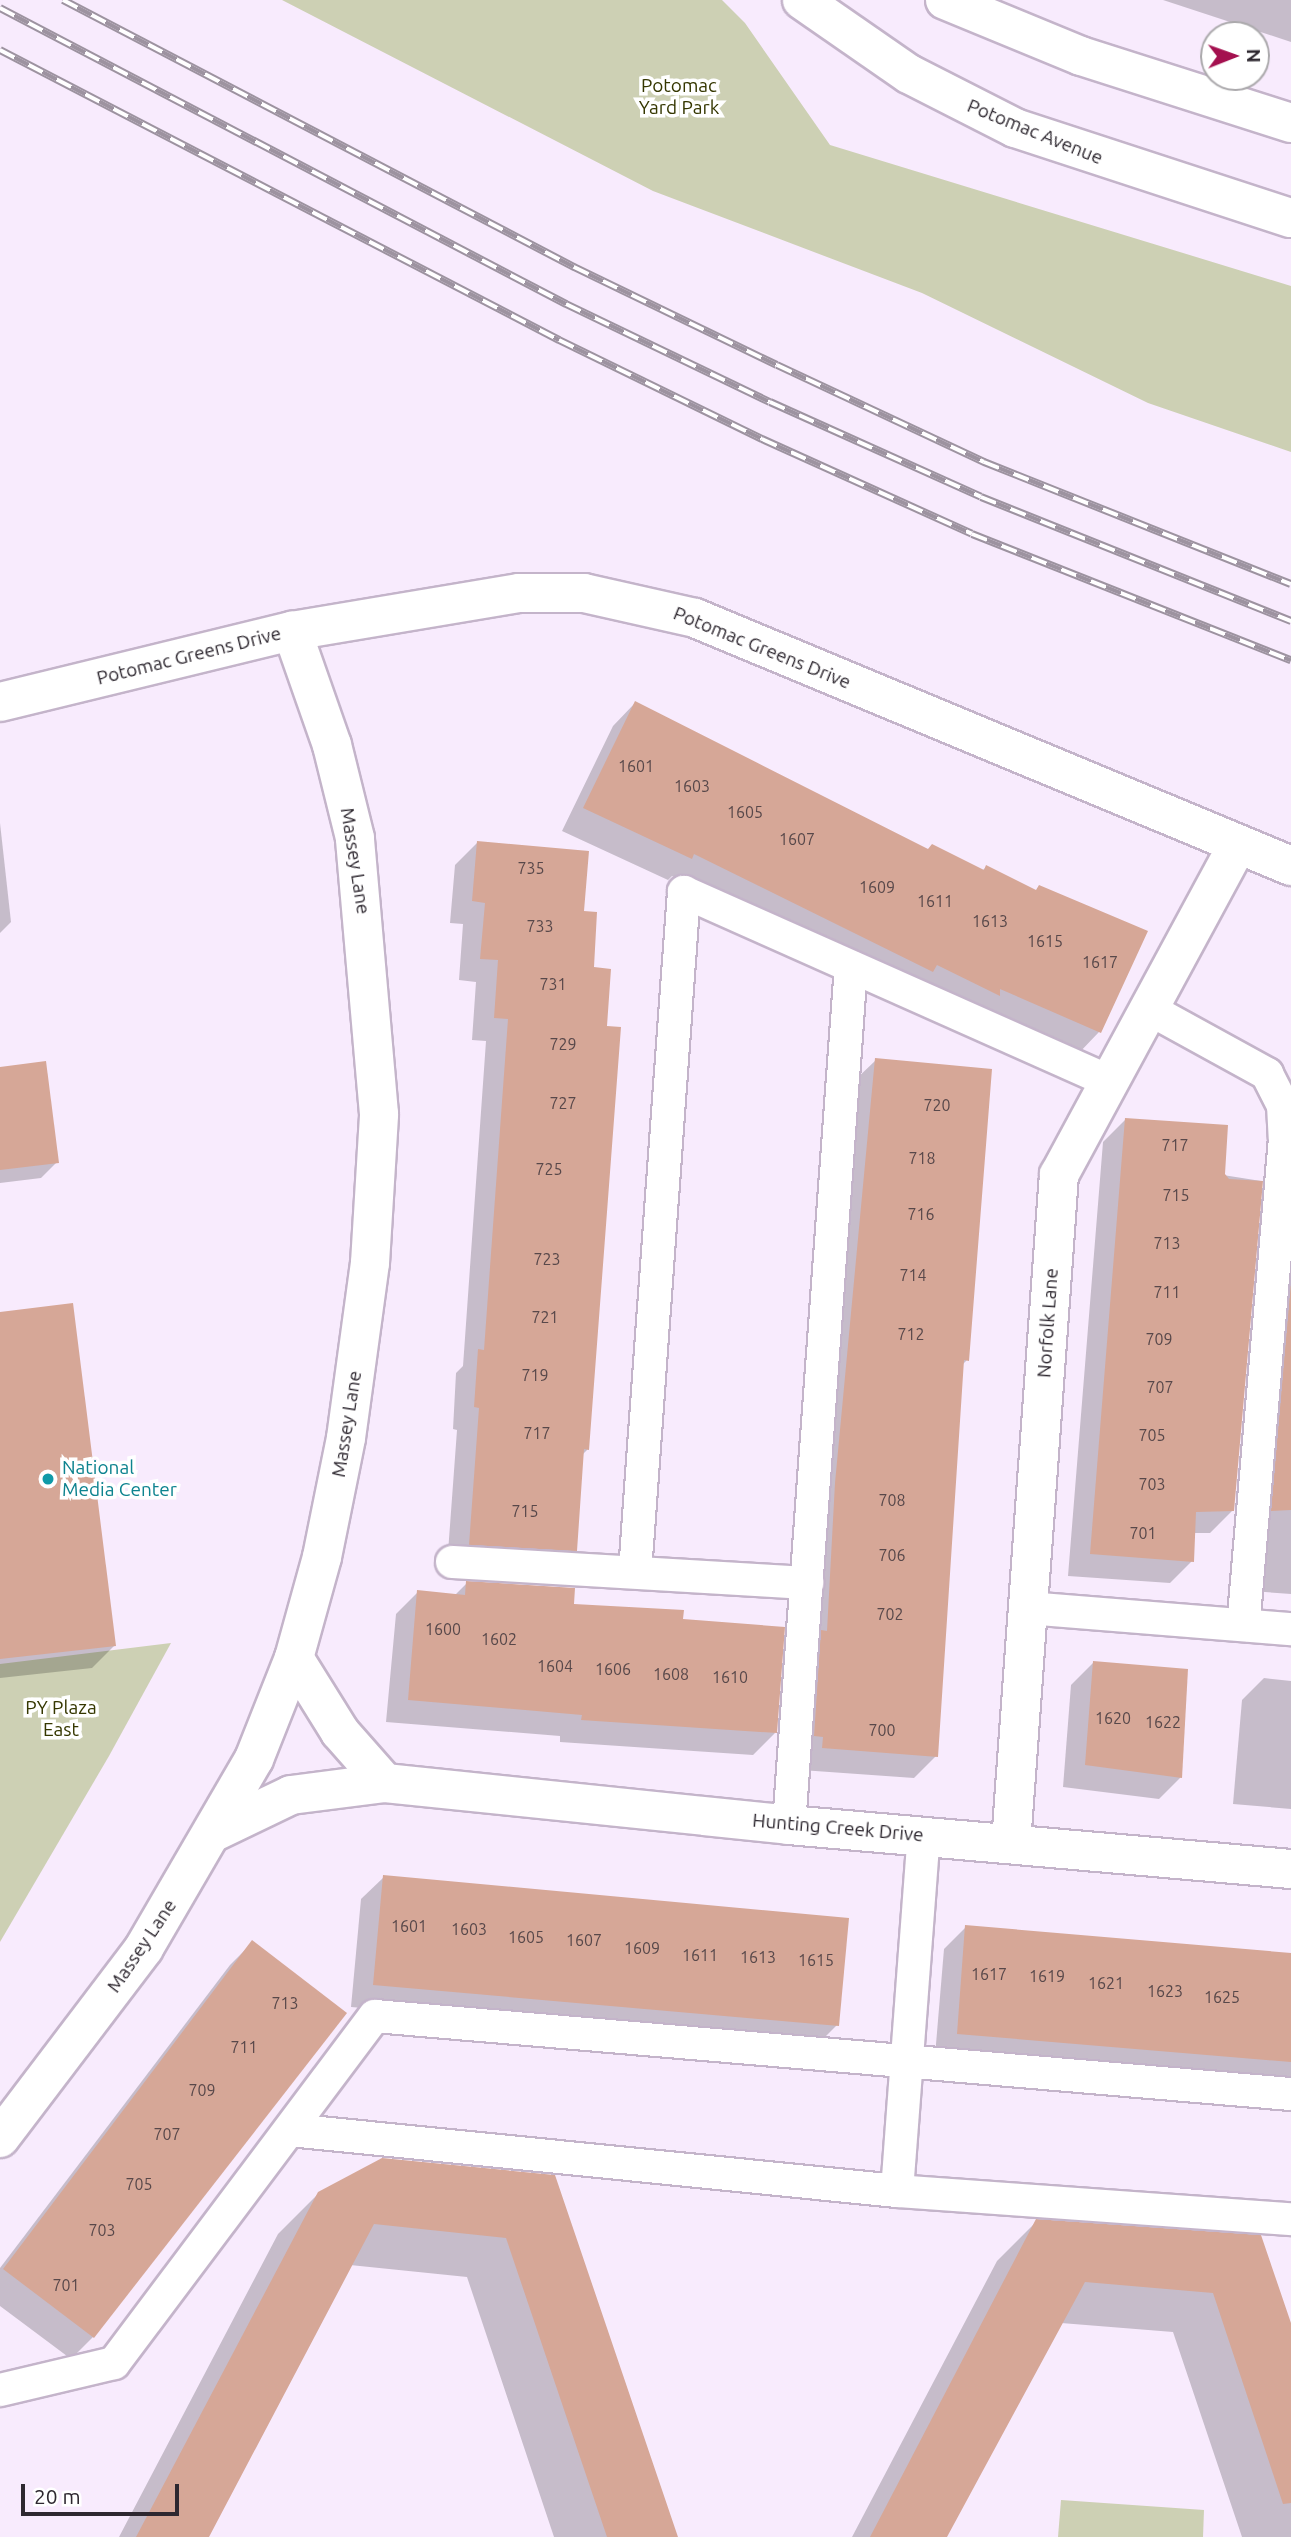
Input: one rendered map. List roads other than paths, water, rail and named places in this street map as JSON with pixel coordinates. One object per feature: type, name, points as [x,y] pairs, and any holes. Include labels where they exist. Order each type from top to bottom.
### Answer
[{"type":"street","name":"Potomac Avenue","points":[[802,0],[909,74],[1015,128],[1291,218]]},
{"type":"street","points":[[946,0],[1069,51],[1291,123]]},
{"type":"street","name":"Potomac Greens Drive","points":[[0,702],[292,631],[519,593],[584,593],[635,601],[695,618],[1236,846],[1291,866]]},
{"type":"street","name":"Massey Lane","points":[[0,2138],[144,1948],[216,1831],[254,1759],[293,1658],[322,1557],[346,1438],[370,1263],[379,1114],[355,838],[332,745],[292,631]]},
{"type":"street","name":"Norfolk Lane","points":[[1011,1844],[1059,1175],[1236,846]]},
{"type":"street","points":[[293,1658],[340,1732],[385,1783]]},
{"type":"street","name":"Hunting Creek Drive","points":[[216,1831],[291,1796],[385,1783],[789,1825],[1291,1870]]},
{"type":"lane","points":[[635,1572],[684,892],[1110,1081]]},
{"type":"lane","points":[[789,1825],[851,967]]},
{"type":"lane","points":[[1149,1009],[1266,1074],[1283,1105],[1285,1138],[1243,1625]]},
{"type":"lane","points":[[452,1562],[807,1583]]},
{"type":"lane","points":[[1028,1608],[1291,1629]]},
{"type":"lane","points":[[897,2191],[925,1836]]},
{"type":"lane","points":[[0,2390],[114,2363],[375,2016],[1291,2094]]},
{"type":"lane","points":[[290,2130],[897,2191],[1291,2219]]},
{"type":"railway","points":[[63,0],[574,267],[777,365],[984,462],[1291,584]]},
{"type":"railway","points":[[0,8],[566,304],[770,402],[981,497],[1291,621]]},
{"type":"railway","points":[[0,50],[559,340],[762,439],[972,534],[1291,660]]},
{"type":"place","name":"National Media Center","points":[[48,1479]]},
{"type":"park label","name":"Potomac Yard Park","points":[[679,97]]},
{"type":"park label","name":"PY Plaza East","points":[[61,1719]]}]
